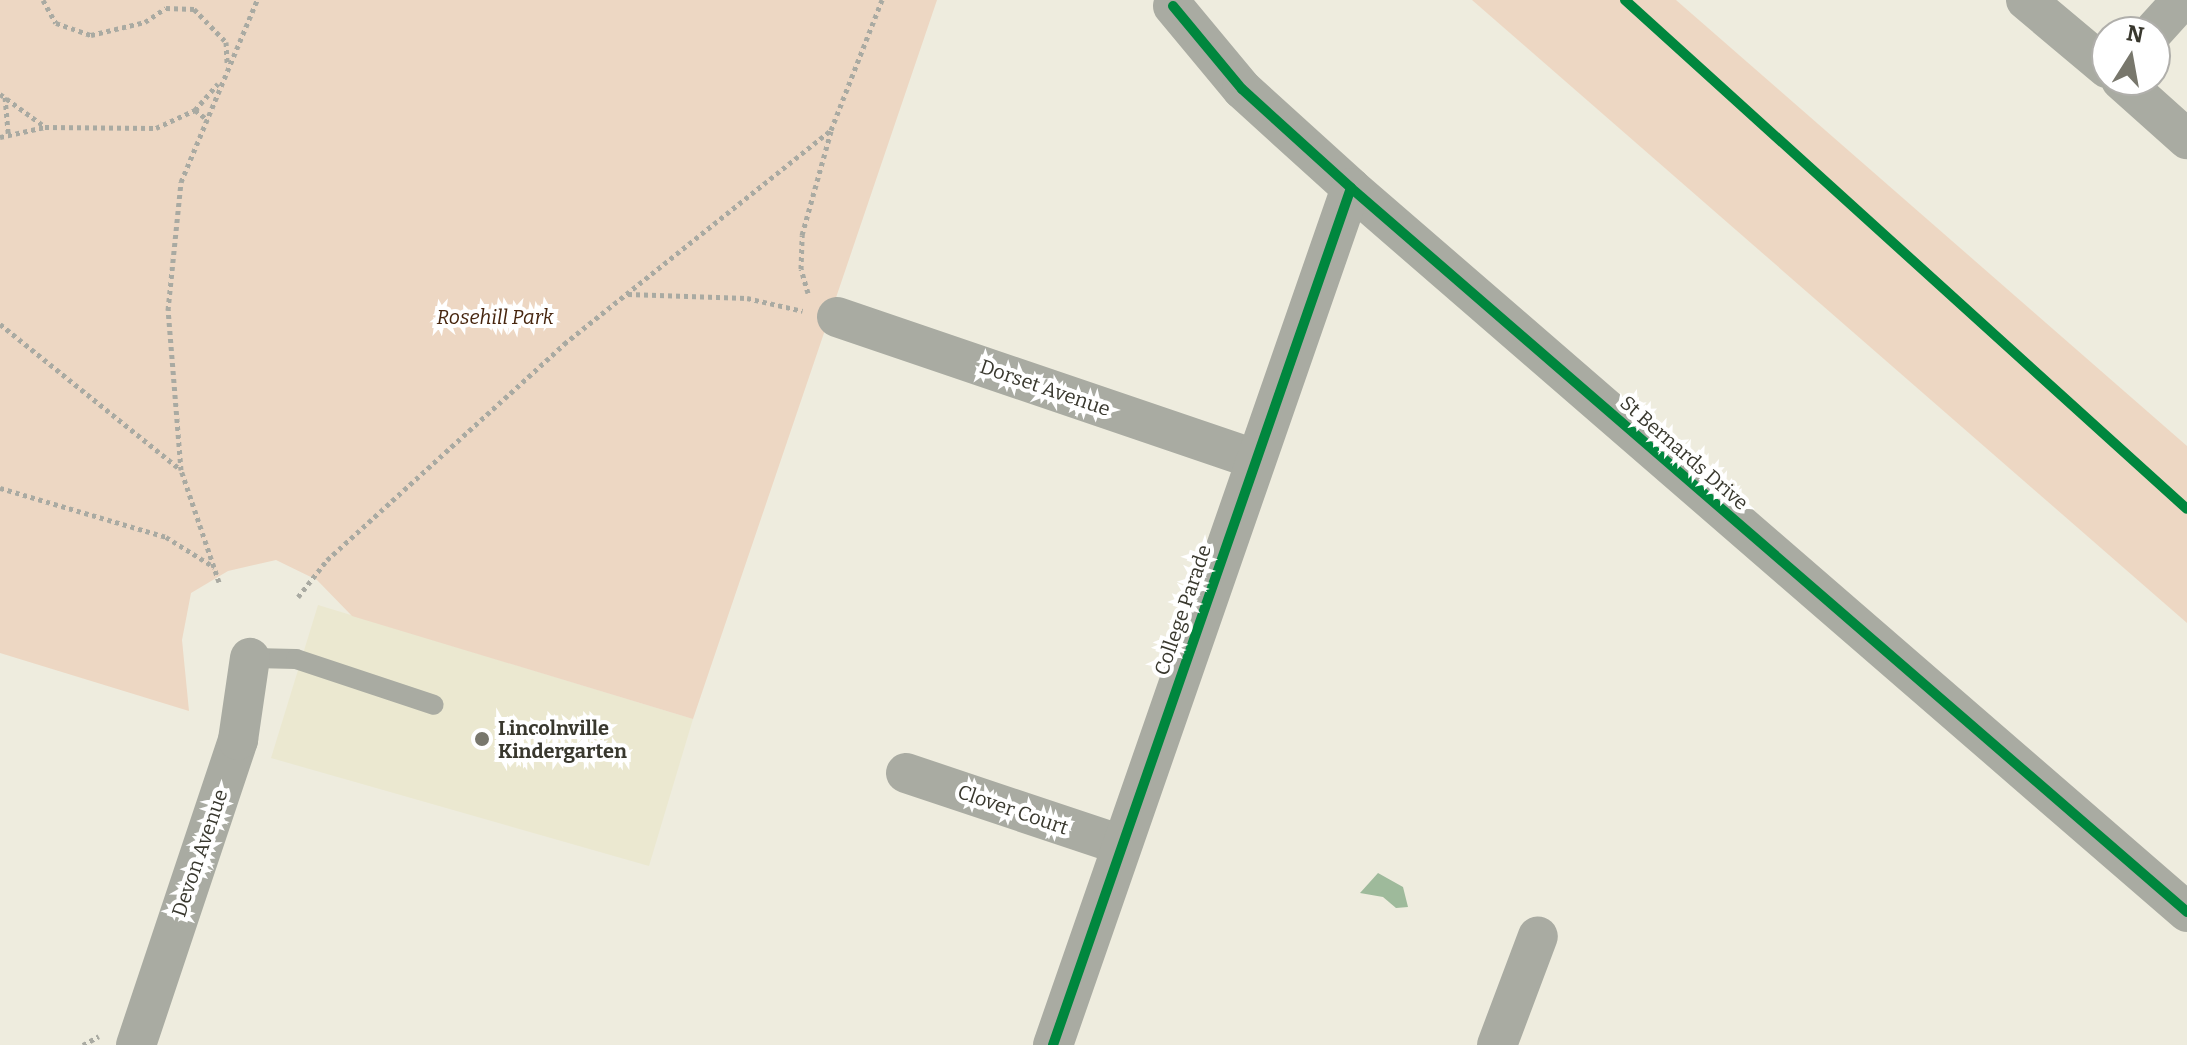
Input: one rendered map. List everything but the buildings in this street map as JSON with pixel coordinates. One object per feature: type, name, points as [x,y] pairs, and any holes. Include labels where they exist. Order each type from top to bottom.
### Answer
[{"type":"street","points":[[2026,0],[2091,55]]},
{"type":"street","points":[[2168,16],[2182,0]]},
{"type":"street","name":"St Bernards Drive","points":[[1173,6],[1242,89],[1351,188],[2187,912]]},
{"type":"street","points":[[2139,96],[2187,139]]},
{"type":"street","name":"College Parade","points":[[1053,1045],[1253,459],[1351,188]]},
{"type":"street","name":"Dorset Avenue","points":[[823,311],[1253,459]]},
{"type":"street","name":"Devon Avenue","points":[[118,1040],[238,740],[250,658]]},
{"type":"street","name":"Clover Court","points":[[906,773],[1121,845]]},
{"type":"street","points":[[1497,1045],[1538,936]]},
{"type":"lane","points":[[250,658],[296,659],[434,705]]},
{"type":"path","points":[[43,0],[56,23],[91,35],[145,22],[166,8],[194,9],[226,42],[227,65]]},
{"type":"path","points":[[219,582],[181,470],[168,310],[181,182],[208,120],[227,65],[257,0]]},
{"type":"path","points":[[823,311],[809,298],[801,269],[802,235],[831,130],[882,0]]},
{"type":"path","points":[[0,137],[45,127],[156,128],[195,110],[222,80]]},
{"type":"path","points":[[2,96],[45,127]]},
{"type":"path","points":[[2,96],[8,135]]},
{"type":"path","points":[[195,110],[208,120]]},
{"type":"path","points":[[298,597],[327,560],[564,344],[831,130]]},
{"type":"path","points":[[628,294],[747,298],[823,311]]},
{"type":"path","points":[[0,324],[181,470]]},
{"type":"path","points":[[0,488],[166,537],[214,567]]},
{"type":"path","points":[[83,1045],[118,1040]]},
{"type":"shaded area","name":"Lincolnville Kindergarten","points":[[318,605],[693,719],[649,866],[271,758]]},
{"type":"shaded area","points":[[1378,873],[1403,887],[1408,907],[1396,908],[1383,897],[1360,893]]},
{"type":"green space","name":"Rosehill Park","points":[[0,0],[937,0],[693,719],[352,616],[317,580],[276,560],[228,571],[191,593],[182,640],[189,711],[0,653]]},
{"type":"green space","points":[[1472,0],[1676,0],[2187,446],[2187,623]]},
{"type":"cycle path","points":[[1625,0],[2187,509]]},
{"type":"cycle path","points":[[1173,6],[1242,89],[1351,188],[2187,912]]},
{"type":"cycle path","points":[[1053,1045],[1351,188]]},
{"type":"place","name":"Lincolnville Kindergarten","points":[[482,739]]}]
